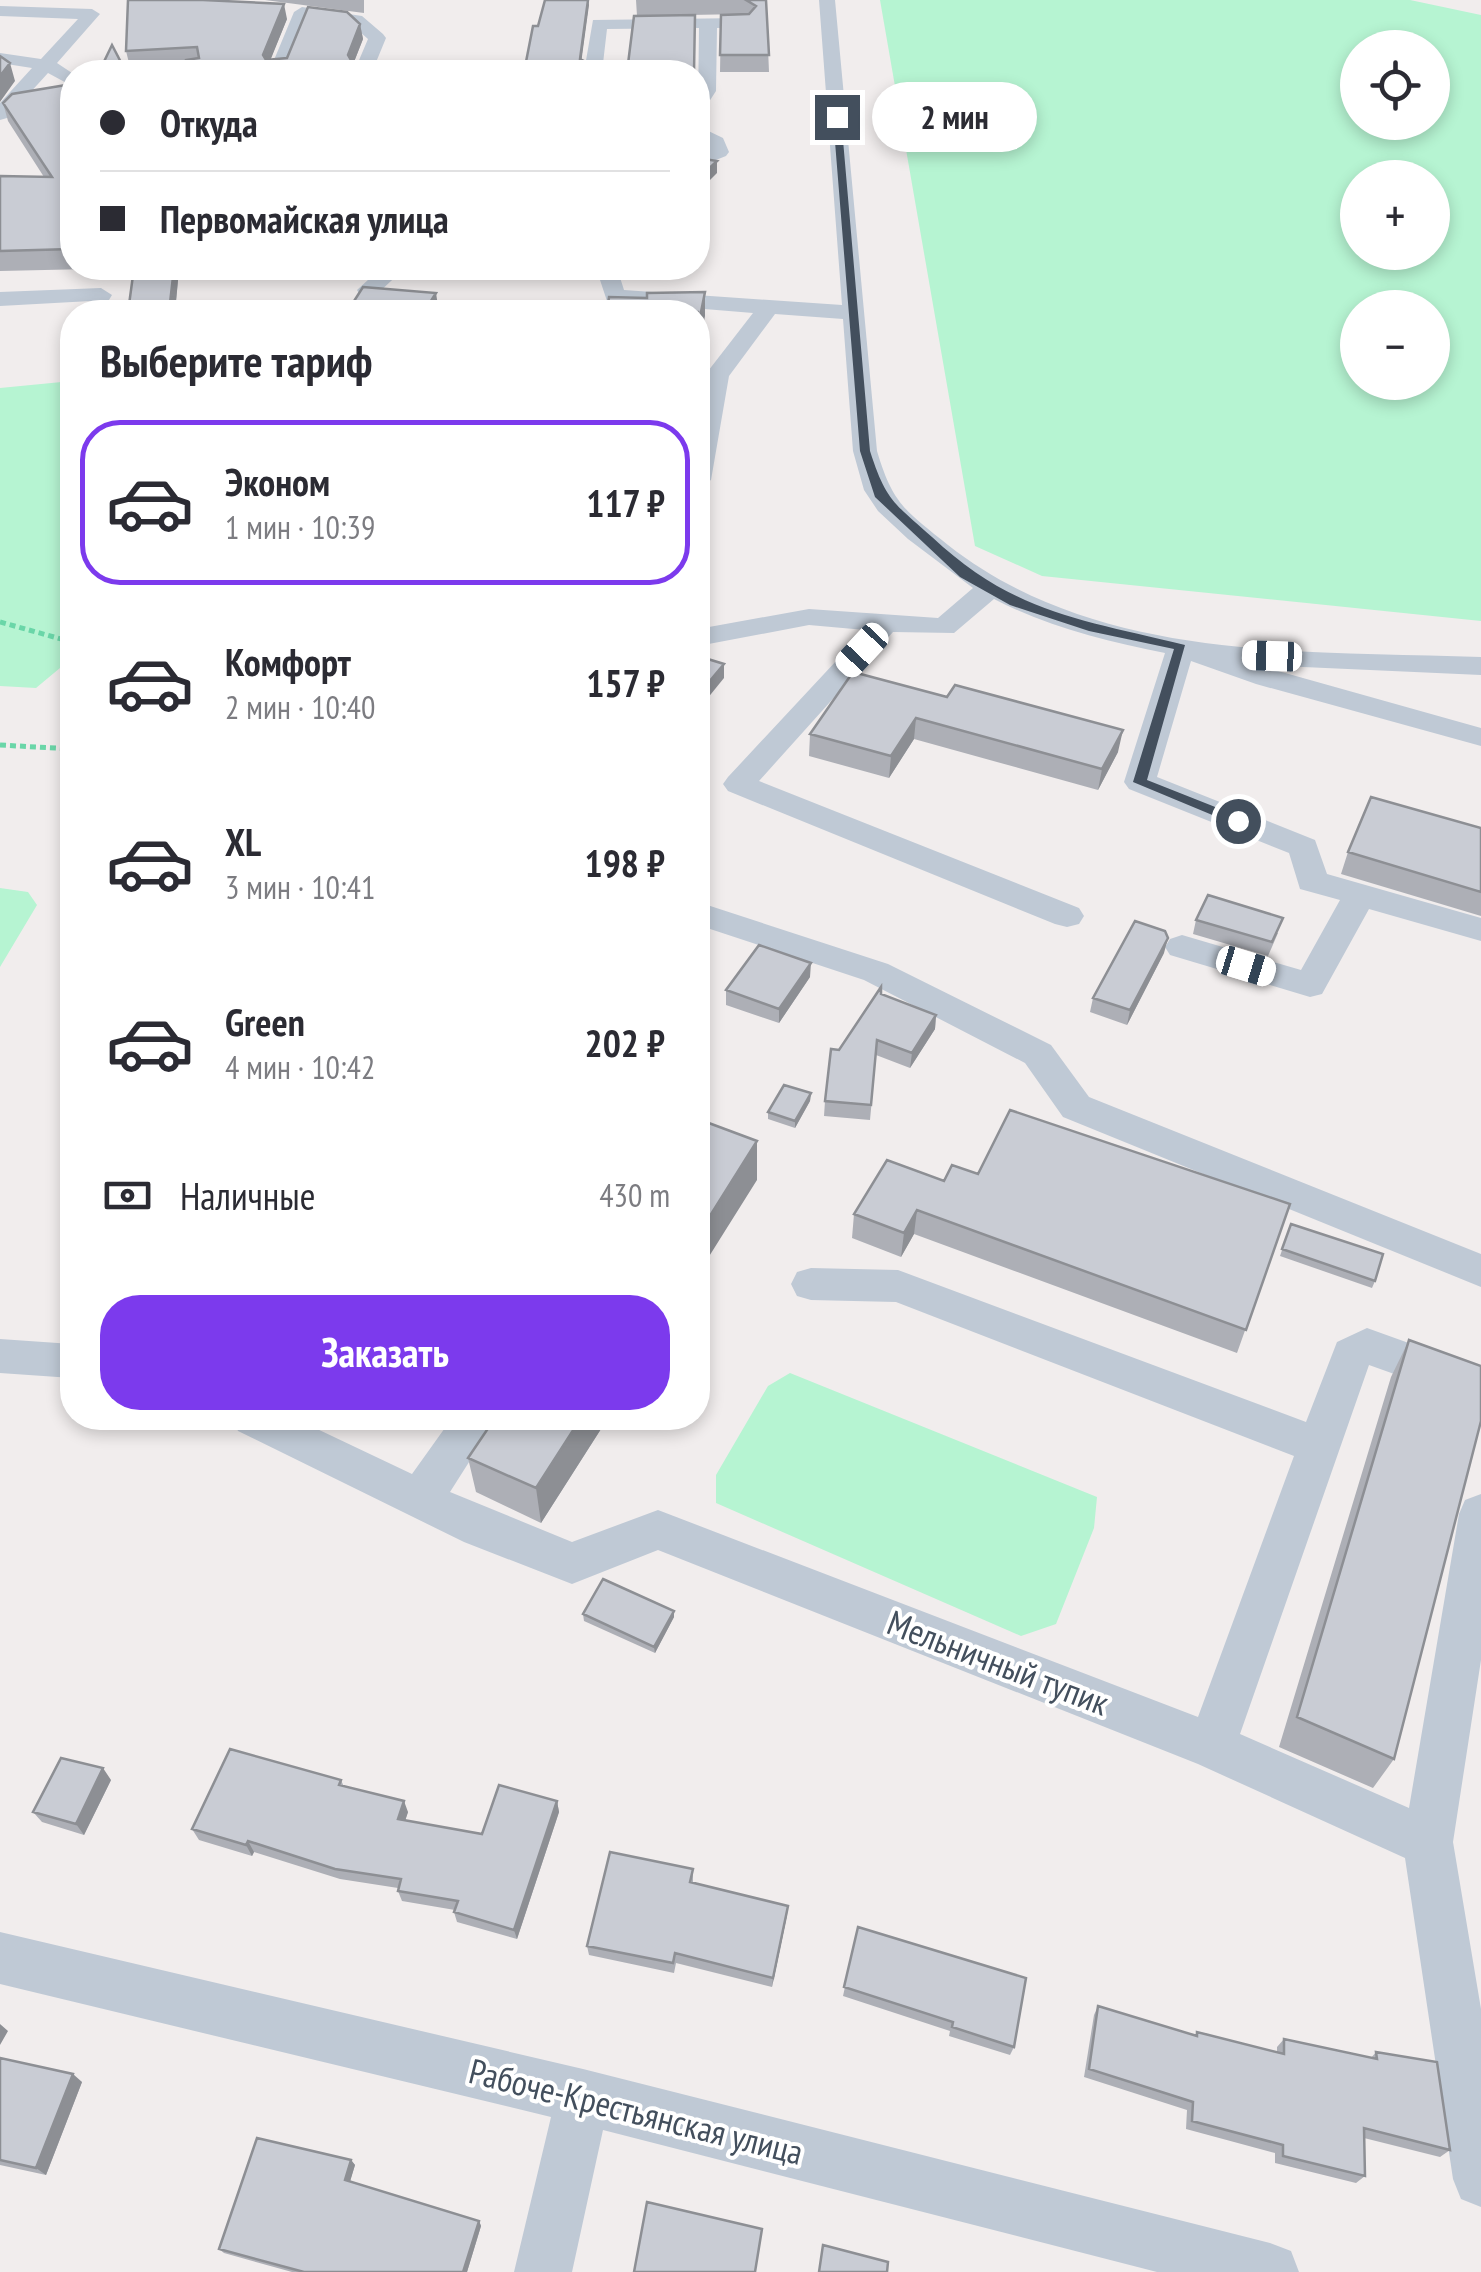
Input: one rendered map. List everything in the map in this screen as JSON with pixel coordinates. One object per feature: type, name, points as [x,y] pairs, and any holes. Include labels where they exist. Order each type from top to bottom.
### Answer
[{"type":"street","points":[[827,0],[865,451],[878,494],[964,574],[1015,603],[1094,628],[1181,647],[1238,654],[1481,666]]},
{"type":"street","points":[[285,60],[293,12],[356,20],[377,38],[368,60]]},
{"type":"street","points":[[0,114],[92,14],[4,16]]},
{"type":"street","points":[[707,60],[708,23]]},
{"type":"street","points":[[594,60],[599,24],[742,23]]},
{"type":"street","points":[[0,58],[48,65],[60,73]]},
{"type":"street","points":[[710,139],[716,142],[719,152],[710,156]]},
{"type":"street","points":[[368,290],[380,280]]},
{"type":"street","points":[[611,280],[616,296]]},
{"type":"street","points":[[0,299],[101,295]]},
{"type":"street","points":[[611,300],[616,296],[667,300]]},
{"type":"street","points":[[710,303],[853,312]]},
{"type":"street","points":[[710,418],[718,376],[768,308]]},
{"type":"street","points":[[710,635],[809,616],[944,626],[990,588]]},
{"type":"street","points":[[886,623],[738,784],[1067,916]]},
{"type":"street","points":[[1181,647],[1266,678],[1481,738]]},
{"type":"street","points":[[1181,647],[1140,782],[1304,847],[1312,881],[1481,930]]},
{"type":"street","points":[[1182,947],[1310,985],[1360,895]]},
{"type":"street","points":[[710,917],[876,972],[1038,1054],[1076,1107],[1481,1271]]},
{"type":"street","points":[[811,1284],[898,1286],[1319,1446]]},
{"type":"street","points":[[1212,1746],[1352,1354],[1367,1344],[1481,1387]]},
{"type":"street","points":[[0,1356],[60,1360]]},
{"type":"street","name":"Мельничный тупик","points":[[279,1430],[480,1528],[572,1563],[658,1530],[1212,1746],[1428,1842]]},
{"type":"street","points":[[420,1498],[468,1430]]},
{"type":"street","points":[[1479,1528],[1428,1842],[1481,2179]]},
{"type":"street","name":"Рабоче-Крестьянская улица","points":[[0,1958],[583,2098],[1270,2272]]},
{"type":"street","points":[[543,2272],[583,2098]]},
{"type":"path","points":[[0,622],[60,639]]},
{"type":"path","points":[[0,746],[60,748]]},
{"type":"green space","points":[[880,0],[1410,0],[1481,15],[1481,621],[1042,576],[975,546]]},
{"type":"green space","points":[[60,382],[60,668],[36,688],[0,686],[0,388]]},
{"type":"green space","points":[[0,888],[28,892],[37,905],[0,967]]},
{"type":"green space","points":[[790,1373],[1097,1497],[1094,1528],[1056,1624],[1021,1636],[716,1503],[716,1475],[768,1386]]},
{"type":"building","points":[[128,0],[284,4],[263,55],[266,60],[186,60],[199,58],[197,47],[126,51]]},
{"type":"building","points":[[545,0],[588,0],[582,60],[526,60],[533,26],[538,26]]},
{"type":"building","points":[[746,0],[766,0],[769,55],[720,55],[721,15],[749,14],[756,6]]},
{"type":"building","points":[[308,7],[347,12],[360,24],[348,55],[351,60],[266,60],[287,58]]},
{"type":"building","points":[[695,15],[694,60],[628,60],[634,16]]},
{"type":"building","points":[[112,45],[120,60],[105,60]]},
{"type":"building","points":[[0,56],[10,63],[0,76]]},
{"type":"building","points":[[60,86],[60,249],[0,251],[0,176],[52,177],[3,103],[12,94]]},
{"type":"building","points":[[132,280],[173,280],[170,300],[130,300]]},
{"type":"building","points":[[363,287],[436,293],[432,300],[355,300]]},
{"type":"building","points":[[705,292],[703,300],[609,300],[647,298],[647,293]]},
{"type":"building","points":[[710,660],[724,664],[710,681]]},
{"type":"building","points":[[853,672],[947,697],[955,685],[1123,730],[1102,769],[916,718],[891,756],[810,734]]},
{"type":"building","points":[[1371,797],[1481,828],[1481,892],[1348,852]]},
{"type":"building","points":[[1208,895],[1283,918],[1272,942],[1196,920]]},
{"type":"building","points":[[1135,921],[1165,931],[1168,938],[1130,1010],[1093,998]]},
{"type":"building","points":[[759,945],[811,963],[779,1009],[726,990]]},
{"type":"building","points":[[881,987],[881,994],[936,1015],[912,1053],[877,1040],[871,1105],[825,1101],[831,1049],[839,1050]]},
{"type":"building","points":[[784,1085],[811,1093],[795,1121],[768,1112]]},
{"type":"building","points":[[1010,1110],[1290,1204],[1246,1330],[917,1210],[904,1233],[854,1214],[887,1160],[944,1181],[952,1165],[978,1174]]},
{"type":"building","points":[[710,1123],[757,1141],[710,1216]]},
{"type":"building","points":[[1291,1224],[1383,1254],[1375,1281],[1282,1249]]},
{"type":"building","points":[[1409,1340],[1481,1366],[1481,1421],[1394,1759],[1297,1717]]},
{"type":"building","points":[[487,1430],[573,1430],[536,1488],[468,1458]]},
{"type":"building","points":[[603,1579],[674,1611],[654,1647],[583,1614]]},
{"type":"building","points":[[230,1749],[341,1780],[339,1785],[404,1801],[398,1819],[482,1834],[499,1785],[557,1801],[514,1930],[454,1912],[458,1901],[398,1891],[401,1879],[335,1869],[248,1841],[246,1845],[192,1829]]},
{"type":"building","points":[[61,1758],[103,1768],[76,1824],[33,1812]]},
{"type":"building","points":[[610,1852],[693,1869],[690,1882],[788,1906],[773,1978],[675,1953],[673,1963],[587,1946]]},
{"type":"building","points":[[858,1927],[1026,1978],[1014,2047],[952,2027],[953,2022],[844,1987]]},
{"type":"building","points":[[1098,2006],[1197,2036],[1197,2032],[1284,2054],[1284,2039],[1377,2059],[1376,2052],[1437,2062],[1450,2150],[1364,2128],[1365,2176],[1283,2156],[1283,2145],[1192,2121],[1193,2102],[1089,2069]]},
{"type":"building","points":[[0,2058],[73,2074],[36,2168],[0,2160]]},
{"type":"building","points":[[257,2138],[351,2160],[345,2180],[479,2221],[463,2272],[304,2272],[219,2249]]},
{"type":"building","points":[[647,2202],[762,2229],[755,2272],[634,2272]]},
{"type":"building","points":[[823,2245],[888,2262],[887,2272],[819,2272]]},
{"type":"route","points":[[837,117],[865,451],[878,494],[964,574],[1015,603],[1094,628],[1181,647],[1140,782],[1238,821]]}]
